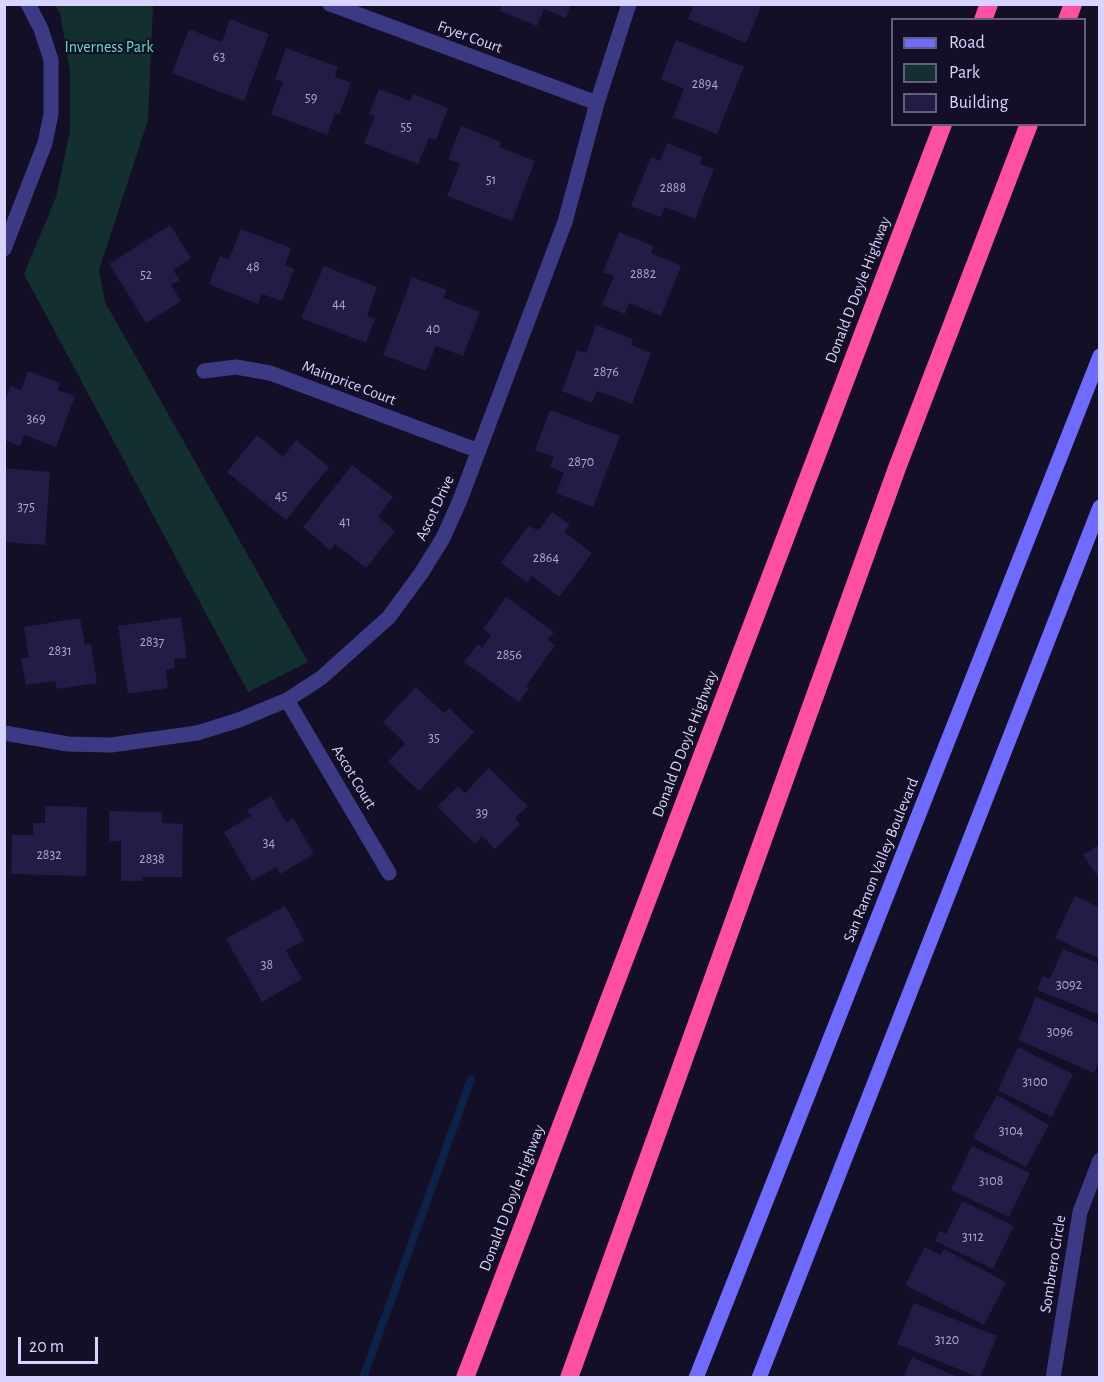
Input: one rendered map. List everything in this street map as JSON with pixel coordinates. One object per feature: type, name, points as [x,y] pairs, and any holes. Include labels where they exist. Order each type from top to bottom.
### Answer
[{"type":"highway","name":"Donald D Doyle Highway","points":[[465,1377],[942,126]]},
{"type":"highway","points":[[569,1377],[897,468],[1028,126]]},
{"type":"main road","name":"San Ramon Valley Boulevard","points":[[696,1377],[1100,356]]},
{"type":"main road","points":[[759,1377],[1100,507]]},
{"type":"street","points":[[4,249],[45,143],[51,114],[51,60],[41,29],[28,4]]},
{"type":"street","name":"Fryer Court","points":[[330,4],[597,102]]},
{"type":"street","name":"Ascot Drive","points":[[4,733],[68,744],[111,745],[197,733],[239,720],[287,700],[321,678],[389,617],[422,572],[443,538],[479,451],[565,222],[597,102],[629,4]]},
{"type":"street","name":"Mainprice Court","points":[[204,371],[236,367],[270,373],[479,451]]},
{"type":"street","name":"Ascot Court","points":[[287,700],[389,873]]},
{"type":"street","name":"Sombrero Circle","points":[[1053,1377],[1080,1212],[1100,1160]]},
{"type":"green space","name":"Inverness Park","points":[[55,5],[153,5],[148,120],[99,270],[105,302],[308,662],[248,692],[24,274],[56,197],[70,131],[70,72],[60,13]]},
{"type":"building","points":[[502,4],[571,4],[566,18],[544,9],[537,26],[500,11]]},
{"type":"building","points":[[694,4],[762,4],[746,43],[688,19]]},
{"type":"building","points":[[230,19],[269,34],[244,101],[172,73],[189,29],[222,42]]},
{"type":"building","points":[[676,40],[744,67],[717,134],[673,117],[684,89],[661,79]]},
{"type":"building","points":[[286,48],[338,67],[335,77],[351,83],[339,115],[335,114],[327,135],[271,114],[283,82],[275,79]]},
{"type":"building","points":[[379,89],[410,101],[413,94],[448,108],[436,140],[429,138],[418,164],[364,143],[375,116],[369,114]]},
{"type":"building","points":[[461,126],[501,142],[499,147],[535,161],[512,221],[447,196],[460,164],[448,159]]},
{"type":"building","points":[[667,143],[702,157],[700,164],[714,169],[695,219],[665,207],[660,217],[631,206],[651,157],[660,161]]},
{"type":"building","points":[[170,225],[191,258],[173,270],[180,280],[171,285],[181,301],[146,323],[109,264]]},
{"type":"building","points":[[241,229],[291,248],[285,265],[294,269],[282,301],[262,294],[258,304],[209,284],[220,256],[229,259]]},
{"type":"building","points":[[619,232],[654,246],[651,253],[681,266],[661,316],[629,303],[625,314],[602,305],[614,276],[603,272]]},
{"type":"building","points":[[324,266],[377,287],[367,316],[375,319],[366,343],[301,318]]},
{"type":"building","points":[[412,277],[447,290],[444,298],[480,312],[463,356],[436,346],[426,371],[383,355]]},
{"type":"building","points":[[596,325],[633,339],[631,345],[651,353],[632,404],[597,391],[592,403],[562,391],[577,350],[586,353]]},
{"type":"building","points":[[28,371],[60,383],[57,390],[75,396],[56,447],[24,435],[20,446],[4,440],[4,402],[11,386],[21,390]]},
{"type":"building","points":[[550,410],[620,436],[593,507],[556,493],[564,473],[550,467],[554,457],[535,450]]},
{"type":"building","points":[[257,435],[283,457],[296,440],[329,467],[286,520],[227,472]]},
{"type":"building","points":[[352,465],[393,497],[378,517],[395,531],[366,568],[335,544],[330,550],[303,527]]},
{"type":"building","points":[[4,468],[50,472],[45,545],[4,542]]},
{"type":"building","points":[[552,512],[570,525],[564,532],[592,553],[559,597],[532,576],[527,583],[501,563],[529,525],[538,531]]},
{"type":"building","points":[[506,597],[554,632],[548,640],[555,645],[526,686],[529,688],[519,702],[464,662],[478,644],[482,648],[491,635],[483,629]]},
{"type":"building","points":[[181,617],[187,658],[174,659],[175,668],[166,670],[168,688],[128,694],[118,626]]},
{"type":"building","points":[[80,618],[85,645],[91,644],[97,683],[57,689],[55,681],[26,685],[21,659],[29,657],[24,627]]},
{"type":"building","points":[[416,687],[444,713],[449,708],[474,732],[419,791],[388,762],[405,743],[383,722]]},
{"type":"building","points":[[489,768],[528,806],[515,818],[520,824],[495,849],[482,836],[475,844],[437,807],[458,786],[465,793]]},
{"type":"building","points":[[271,796],[286,822],[293,818],[314,854],[280,874],[276,867],[252,881],[224,832],[251,816],[247,810]]},
{"type":"building","points":[[45,806],[87,807],[86,876],[11,874],[12,835],[33,835],[33,823],[45,823]]},
{"type":"building","points":[[109,811],[162,812],[162,823],[183,824],[182,877],[142,877],[142,881],[121,881],[121,841],[109,841]]},
{"type":"building","points":[[1100,844],[1100,879],[1083,855]]},
{"type":"building","points":[[1075,896],[1100,908],[1100,959],[1055,938]]},
{"type":"building","points":[[285,906],[304,940],[286,951],[302,979],[262,1002],[226,939]]},
{"type":"building","points":[[1063,949],[1100,964],[1100,1015],[1037,990],[1043,976],[1050,979]]},
{"type":"building","points":[[1036,997],[1100,1024],[1100,1060],[1094,1073],[1018,1040]]},
{"type":"building","points":[[1018,1047],[1073,1074],[1052,1117],[998,1090]]},
{"type":"building","points":[[997,1095],[1049,1125],[1026,1167],[973,1138]]},
{"type":"building","points":[[972,1146],[1030,1173],[1009,1217],[951,1190]]},
{"type":"building","points":[[962,1201],[1014,1226],[993,1269],[935,1241],[940,1231],[946,1234]]},
{"type":"building","points":[[925,1247],[941,1255],[944,1249],[1006,1282],[984,1325],[905,1285]]},
{"type":"building","points":[[914,1303],[997,1336],[980,1378],[897,1344]]},
{"type":"building","points":[[912,1357],[960,1378],[903,1378]]},
{"type":"waterway","points":[[363,1378],[471,1079]]}]
